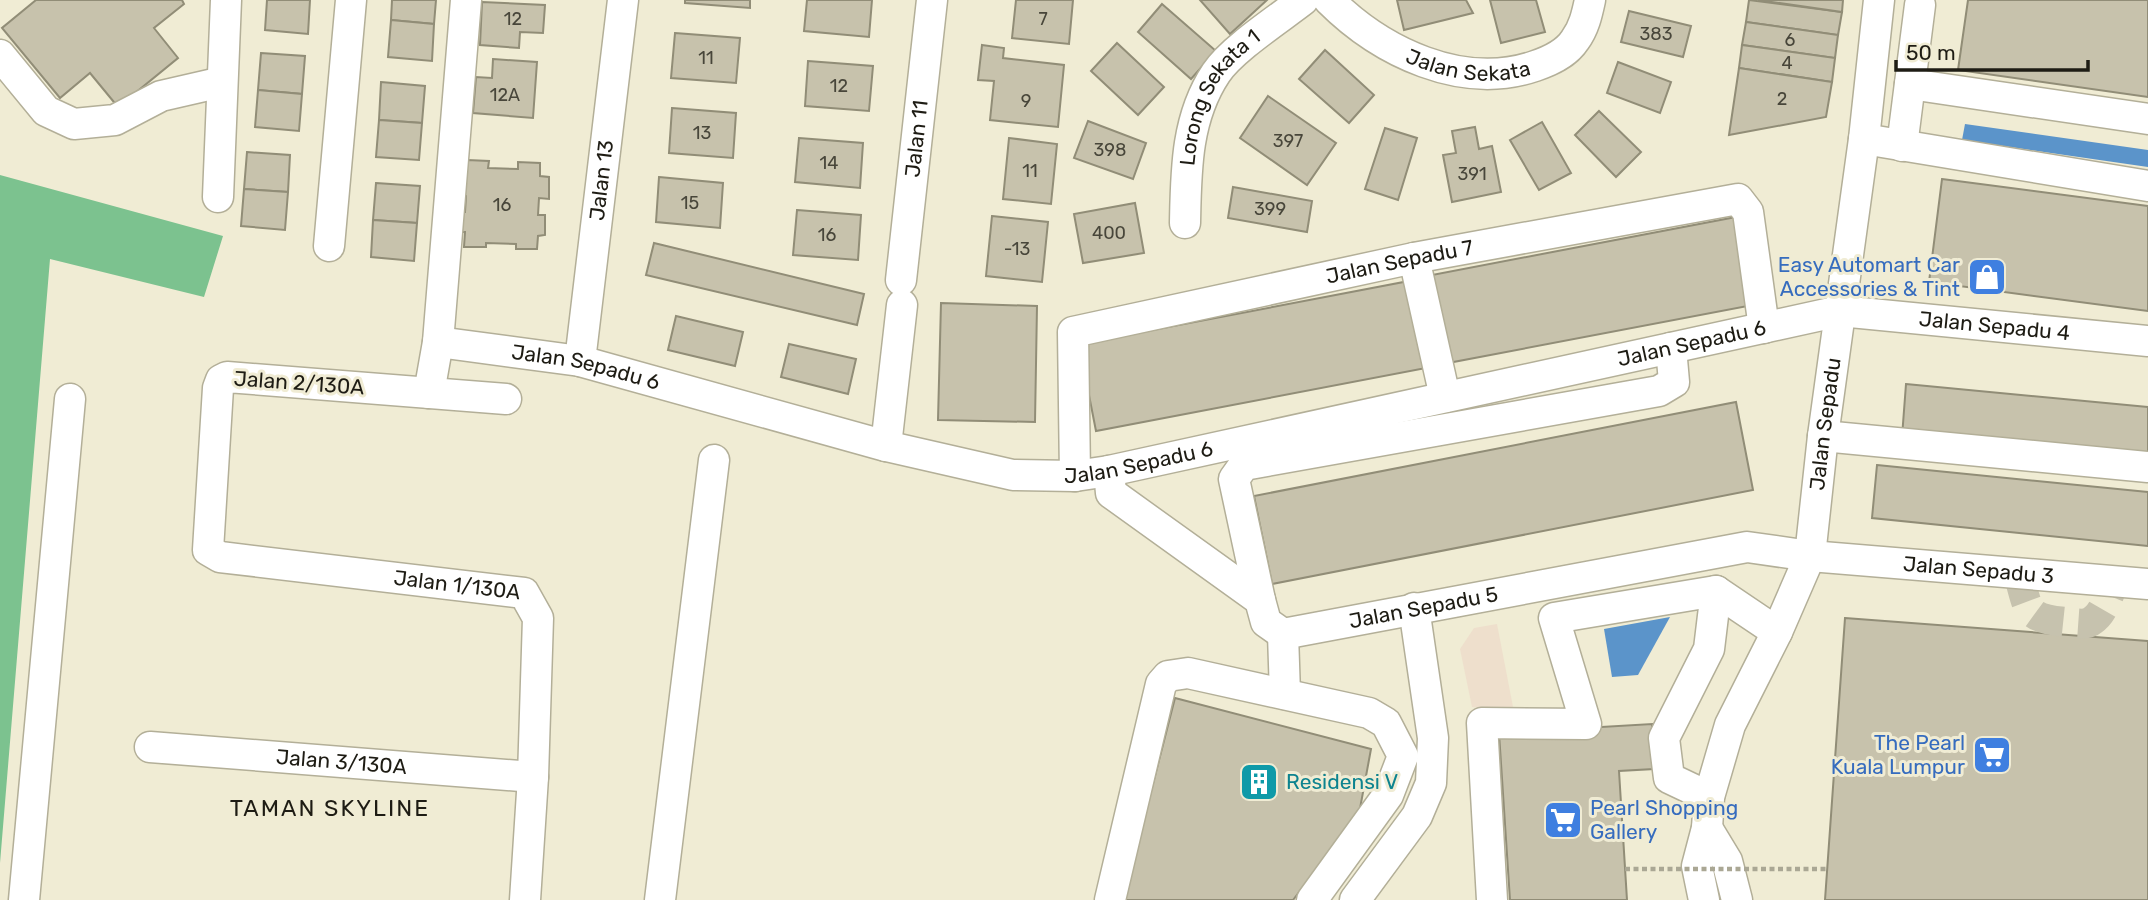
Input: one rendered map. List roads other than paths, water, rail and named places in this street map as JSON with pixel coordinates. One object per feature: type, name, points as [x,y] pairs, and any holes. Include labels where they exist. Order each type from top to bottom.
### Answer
[{"type":"street","points":[[218,197],[226,0]]},
{"type":"street","points":[[330,246],[351,0]]},
{"type":"street","points":[[429,393],[438,342],[466,0]]},
{"type":"street","name":"Jalan 13","points":[[580,361],[623,0]]},
{"type":"street","name":"Jalan 11","points":[[886,446],[932,0]]},
{"type":"street","name":"Lorong Sekata 1","points":[[1185,223],[1186,162],[1197,113],[1217,71],[1243,46],[1303,0]]},
{"type":"street","name":"Jalan Sekata","points":[[1329,0],[1371,35],[1402,53],[1432,65],[1487,75],[1522,71],[1552,61],[1574,42],[1584,22],[1590,0]]},
{"type":"street","name":"Jalan Sepadu","points":[[1704,900],[1697,866],[1707,828],[1709,797],[1730,725],[1777,632],[1810,556],[1823,436],[1864,139],[1879,0]]},
{"type":"street","points":[[1902,146],[1920,5]]},
{"type":"street","points":[[0,55],[46,111],[74,124],[115,120],[161,96],[222,82]]},
{"type":"street","points":[[1910,84],[2148,119]]},
{"type":"street","points":[[1864,139],[2148,186]]},
{"type":"street","name":"Jalan Sepadu 7","points":[[1075,475],[1073,332],[1414,258],[1738,199],[1748,212],[1764,328]]},
{"type":"street","points":[[1414,258],[1446,397]]},
{"type":"street","name":"Jalan Sepadu 6","points":[[438,342],[580,361],[886,446],[1013,475],[1075,475],[1109,471],[1840,311]]},
{"type":"street","name":"Jalan Sepadu 4","points":[[1840,311],[2148,341]]},
{"type":"street","points":[[1285,694],[1283,634],[1266,622],[1234,479],[1244,465],[1659,391],[1674,382],[1671,348]]},
{"type":"street","name":"Jalan 2/130A","points":[[208,550],[218,388],[221,380],[227,377],[506,399]]},
{"type":"street","points":[[24,900],[70,398]]},
{"type":"street","points":[[1823,436],[2148,467]]},
{"type":"street","points":[[660,900],[715,460]]},
{"type":"street","points":[[1109,471],[1111,493],[1261,600]]},
{"type":"street","name":"Jalan Sepadu 5","points":[[1283,634],[1747,547],[1810,556]]},
{"type":"street","name":"Jalan 1/130A","points":[[208,550],[220,557],[524,593],[538,618],[533,778],[525,900]]},
{"type":"street","name":"Jalan Sepadu 3","points":[[1810,556],[2148,584]]},
{"type":"street","points":[[1492,900],[1482,723],[1586,724],[1554,618],[1716,591],[1777,632]]},
{"type":"street","points":[[1709,797],[1669,778],[1664,738],[1709,649],[1716,591]]},
{"type":"street","points":[[1354,900],[1417,816],[1431,783],[1433,738],[1414,608]]},
{"type":"street","points":[[1110,900],[1161,684],[1168,676],[1188,673],[1369,713],[1386,723],[1404,756],[1388,795],[1312,900]]},
{"type":"street","name":"Jalan 3/130A","points":[[150,747],[533,778]]},
{"type":"street","points":[[1707,828],[1727,861],[1737,900]]},
{"type":"water","points":[[1965,124],[2148,150],[2148,167],[1962,140]]},
{"type":"water","points":[[1670,617],[1638,675],[1612,677],[1604,629]]},
{"type":"tunnel","points":[[2018,573],[2030,610],[2042,618],[2077,623],[2087,623],[2097,617],[2115,581]]},
{"type":"place","name":"Easy Automart Car Accessories & Tint","points":[[1987,277]]},
{"type":"place","name":"The Pearl Kuala Lumpur","points":[[1992,755]]},
{"type":"place","name":"Residensi V","points":[[1259,782]]},
{"type":"place","name":"Pearl Shopping Gallery","points":[[1563,820]]},
{"type":"district","name":"TAMAN SKYLINE","points":[[330,808]]}]
